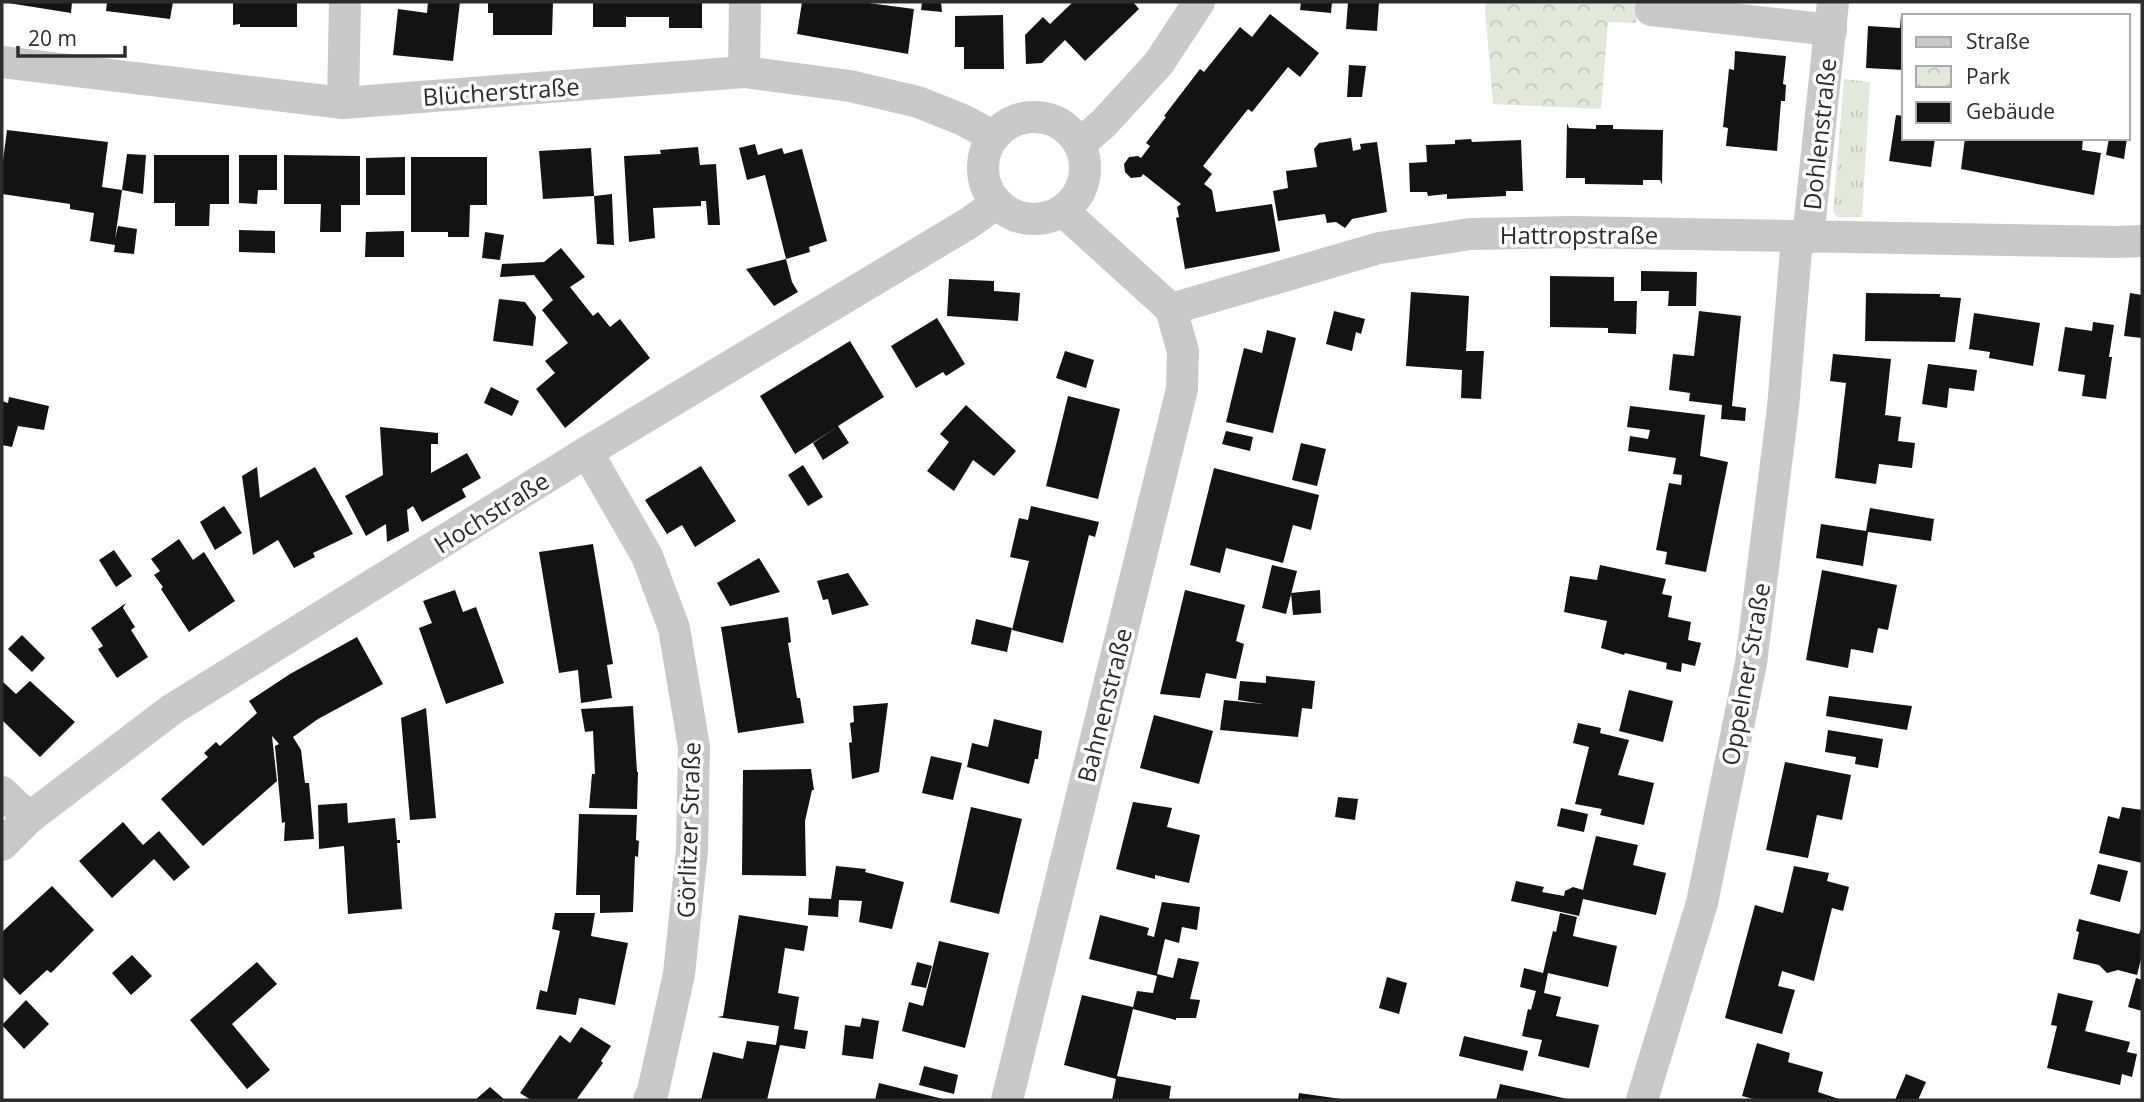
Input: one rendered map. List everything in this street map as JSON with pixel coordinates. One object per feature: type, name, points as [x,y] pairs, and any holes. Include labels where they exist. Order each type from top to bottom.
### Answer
[{"type":"street","points":[[343,103],[345,2]]},
{"type":"street","points":[[744,72],[745,2]]},
{"type":"street","points":[[1080,144],[1104,123],[1159,62],[1199,2]]},
{"type":"street","name":"Dohlenstraße","points":[[1651,10],[1832,16],[1803,238]]},
{"type":"street","name":"Blücherstraße","points":[[2,62],[343,103],[744,72],[850,86],[918,102],[964,120],[993,136]]},
{"type":"street","points":[[1038,116],[1063,125],[1080,144],[1086,172],[1079,194],[1063,211],[1045,218],[1024,218],[1007,212],[997,203],[985,183],[983,159],[993,136],[1015,120],[1038,116]]},
{"type":"street","name":"Hochstraße","points":[[2,845],[29,818],[171,710],[587,452],[969,223],[997,203]]},
{"type":"street","points":[[1063,211],[1171,309]]},
{"type":"street","name":"Hattropstraße","points":[[1171,309],[1379,248],[1470,234],[1571,232],[1803,238],[2142,241]]},
{"type":"street","name":"Oppelner Straße","points":[[1642,1100],[1702,903],[1751,663],[1803,238]]},
{"type":"street","name":"Bahnenstraße","points":[[1007,1100],[1182,389],[1182,351],[1171,309]]},
{"type":"street","name":"Görlitzer Straße","points":[[587,452],[647,556],[674,628],[694,747],[692,850],[679,974],[649,1100]]},
{"type":"street","points":[[2,792],[29,818]]},
{"type":"green space","points":[[1486,2],[1639,2],[1636,23],[1608,22],[1601,109],[1493,104]]},
{"type":"green space","points":[[1844,79],[1870,82],[1862,217],[1837,217],[1833,211]]},
{"type":"building","points":[[2,2],[72,2],[71,13]]},
{"type":"building","points":[[107,2],[173,2],[170,19],[106,11]]},
{"type":"building","points":[[233,2],[297,2],[297,27],[233,25]]},
{"type":"building","points":[[428,2],[460,2],[453,61],[393,55],[398,9],[427,13]]},
{"type":"building","points":[[488,2],[553,2],[552,35],[493,35],[493,13],[488,13]]},
{"type":"building","points":[[593,2],[702,2],[702,28],[669,28],[669,17],[626,17],[626,27],[593,27]]},
{"type":"building","points":[[802,2],[861,2],[914,9],[908,54],[797,34]]},
{"type":"building","points":[[922,2],[941,2],[942,12],[921,10]]},
{"type":"building","points":[[1073,2],[1133,2],[1139,9],[1085,61],[1065,40],[1042,63],[1026,64],[1025,35],[1043,17],[1050,24]]},
{"type":"building","points":[[1301,2],[1332,2],[1331,13],[1300,10]]},
{"type":"building","points":[[1348,2],[1379,2],[1377,31],[1346,29]]},
{"type":"building","points":[[1270,14],[1319,53],[1300,77],[1288,67],[1252,112],[1248,109],[1203,166],[1212,174],[1204,184],[1212,190],[1216,212],[1272,204],[1280,251],[1185,269],[1176,218],[1179,217],[1177,207],[1181,204],[1143,174],[1141,177],[1131,178],[1125,172],[1124,164],[1129,157],[1141,158],[1150,146],[1146,143],[1166,117],[1164,116],[1200,69],[1204,72],[1240,27],[1252,37]]},
{"type":"building","points":[[1003,15],[1004,69],[964,69],[964,47],[955,47],[955,16]]},
{"type":"building","points":[[1902,15],[1902,70],[1866,68],[1868,26],[1900,28]]},
{"type":"building","points":[[1735,51],[1786,56],[1783,84],[1786,85],[1785,101],[1781,101],[1777,151],[1726,146],[1728,128],[1723,127],[1729,69],[1734,70]]},
{"type":"building","points":[[1349,65],[1366,66],[1362,97],[1347,97]]},
{"type":"building","points":[[1896,115],[1902,116],[1902,140],[1935,140],[1931,167],[1889,161]]},
{"type":"building","points":[[1567,123],[1569,128],[1596,129],[1596,125],[1613,125],[1613,129],[1663,130],[1662,185],[1660,180],[1643,180],[1643,185],[1585,184],[1585,178],[1566,178]]},
{"type":"building","points":[[7,130],[108,142],[102,187],[122,190],[115,239],[118,226],[137,229],[134,254],[114,252],[115,245],[90,241],[94,213],[70,209],[70,204],[2,194]]},
{"type":"building","points":[[1351,138],[1353,151],[1361,149],[1360,144],[1377,142],[1387,212],[1352,219],[1345,228],[1336,222],[1327,223],[1325,214],[1278,221],[1273,191],[1288,188],[1286,171],[1317,167],[1314,149],[1319,143]]},
{"type":"building","points":[[1471,139],[1472,142],[1521,140],[1523,191],[1506,191],[1506,196],[1447,199],[1447,194],[1428,196],[1427,192],[1410,192],[1409,163],[1427,162],[1426,145],[1455,144],[1455,140]]},
{"type":"building","points":[[1965,140],[2083,140],[2082,150],[2101,153],[2094,195],[1961,169]]},
{"type":"building","points":[[2109,140],[2127,140],[2124,159],[2106,155]]},
{"type":"building","points":[[755,144],[758,155],[782,148],[784,154],[802,149],[827,241],[809,247],[810,252],[786,259],[765,175],[747,180],[739,148]]},
{"type":"building","points":[[698,147],[700,165],[716,164],[720,225],[708,225],[706,201],[701,201],[701,206],[653,208],[655,238],[629,242],[624,156],[661,154],[660,150]]},
{"type":"building","points":[[591,148],[594,196],[543,199],[539,151]]},
{"type":"building","points":[[127,154],[146,155],[143,194],[122,190]]},
{"type":"building","points":[[154,155],[229,155],[229,204],[210,204],[209,226],[175,226],[175,203],[154,203]]},
{"type":"building","points":[[239,155],[277,155],[277,190],[258,190],[257,204],[239,203]]},
{"type":"building","points":[[284,155],[360,156],[360,205],[341,205],[341,232],[320,232],[321,204],[284,204]]},
{"type":"building","points":[[405,157],[405,195],[366,195],[366,158]]},
{"type":"building","points":[[411,157],[487,157],[487,205],[470,205],[469,237],[448,237],[448,232],[411,232]]},
{"type":"building","points":[[612,194],[614,245],[597,244],[594,196]]},
{"type":"building","points":[[239,230],[275,231],[275,253],[239,252]]},
{"type":"building","points":[[404,231],[404,257],[365,257],[366,232]]},
{"type":"building","points":[[485,232],[504,235],[500,260],[482,258]]},
{"type":"building","points":[[561,248],[585,277],[570,287],[593,316],[598,312],[610,327],[620,319],[650,358],[565,428],[536,389],[555,373],[545,361],[568,343],[542,310],[553,300],[534,275],[500,277],[502,264],[544,262]]},
{"type":"building","points":[[786,259],[792,282],[798,292],[774,306],[746,269]]},
{"type":"building","points":[[1641,271],[1697,272],[1696,306],[1668,306],[1669,291],[1641,291]]},
{"type":"building","points":[[1550,276],[1614,277],[1614,301],[1637,301],[1636,334],[1608,333],[1608,328],[1550,327]]},
{"type":"building","points":[[949,279],[994,281],[994,291],[1020,293],[1018,321],[947,316]]},
{"type":"building","points":[[1411,292],[1469,296],[1466,351],[1484,351],[1481,399],[1461,398],[1462,370],[1406,366]]},
{"type":"building","points":[[1866,293],[1940,294],[1940,297],[1961,298],[1955,342],[1865,341]]},
{"type":"building","points":[[2130,293],[2142,295],[2142,338],[2124,336]]},
{"type":"building","points":[[499,299],[525,302],[536,317],[533,346],[493,341]]},
{"type":"building","points":[[1334,311],[1365,319],[1361,334],[1356,332],[1352,351],[1326,344]]},
{"type":"building","points":[[1699,311],[1741,316],[1732,406],[1746,408],[1745,421],[1721,419],[1722,405],[1689,401],[1690,393],[1669,390],[1673,354],[1694,356]]},
{"type":"building","points":[[1974,313],[2040,323],[2033,366],[1989,358],[1990,352],[1969,349]]},
{"type":"building","points":[[937,318],[965,364],[946,376],[943,372],[916,388],[891,346]]},
{"type":"building","points":[[2093,322],[2114,325],[2106,399],[2082,396],[2085,375],[2058,371],[2065,327],[2092,331]]},
{"type":"building","points":[[1267,330],[1296,338],[1273,433],[1226,422],[1244,348],[1262,353]]},
{"type":"building","points":[[850,341],[884,397],[838,426],[849,443],[823,460],[813,443],[837,427],[795,454],[760,396]]},
{"type":"building","points":[[1065,351],[1094,360],[1086,388],[1056,378]]},
{"type":"building","points":[[1833,354],[1891,359],[1885,415],[1901,417],[1898,441],[1915,443],[1912,468],[1879,464],[1876,484],[1835,478],[1846,383],[1830,381]]},
{"type":"building","points":[[1928,364],[1977,370],[1974,391],[1949,388],[1947,408],[1922,404]]},
{"type":"building","points":[[491,387],[519,401],[512,416],[484,403]]},
{"type":"building","points":[[1068,396],[1120,409],[1098,499],[1046,486]]},
{"type":"building","points":[[9,397],[49,406],[44,430],[18,426],[12,447],[2,445],[2,401],[8,403]]},
{"type":"building","points":[[966,405],[1016,451],[994,476],[973,460],[954,491],[927,471],[949,442],[940,434]]},
{"type":"building","points":[[1630,406],[1705,415],[1700,456],[1728,462],[1706,572],[1665,564],[1667,552],[1656,550],[1669,483],[1681,485],[1682,475],[1673,474],[1676,458],[1628,451],[1630,436],[1648,439],[1650,430],[1627,427]]},
{"type":"building","points":[[380,427],[438,433],[438,444],[431,444],[431,473],[467,453],[481,478],[462,489],[466,497],[422,522],[413,506],[407,510],[409,531],[387,542],[386,524],[366,536],[345,496],[383,475]]},
{"type":"building","points":[[1226,431],[1253,437],[1250,451],[1222,444]]},
{"type":"building","points":[[1301,443],[1326,449],[1317,486],[1292,480]]},
{"type":"building","points":[[803,465],[823,497],[808,506],[788,475]]},
{"type":"building","points":[[701,466],[736,521],[695,547],[682,525],[667,534],[645,500]]},
{"type":"building","points":[[257,467],[260,498],[315,467],[353,534],[313,553],[315,557],[294,568],[278,540],[253,555],[242,476]]},
{"type":"building","points":[[1214,468],[1319,495],[1311,530],[1293,525],[1283,563],[1226,548],[1220,573],[1190,565]]},
{"type":"building","points":[[224,506],[242,533],[215,550],[200,522]]},
{"type":"building","points":[[1031,506],[1099,522],[1095,537],[1089,535],[1063,643],[1012,630],[1029,561],[1010,557],[1019,518],[1028,520]]},
{"type":"building","points":[[1870,508],[1934,519],[1931,541],[1868,532],[1863,566],[1816,558],[1821,524],[1866,531]]},
{"type":"building","points":[[179,539],[193,560],[204,552],[235,601],[189,632],[161,589],[163,587],[154,575],[160,571],[151,559]]},
{"type":"building","points":[[593,544],[613,664],[607,665],[612,698],[581,703],[578,670],[559,673],[539,552]]},
{"type":"building","points":[[114,550],[132,576],[116,587],[99,560]]},
{"type":"building","points":[[759,558],[780,592],[730,606],[717,583]]},
{"type":"building","points":[[1272,565],[1297,571],[1286,614],[1262,608]]},
{"type":"building","points":[[1600,565],[1666,579],[1662,594],[1672,596],[1668,617],[1691,622],[1688,640],[1701,643],[1695,666],[1682,663],[1681,672],[1666,669],[1667,663],[1601,648],[1607,621],[1564,612],[1570,576],[1597,580]]},
{"type":"building","points":[[1822,570],[1897,585],[1888,630],[1878,628],[1873,653],[1851,649],[1848,668],[1806,660]]},
{"type":"building","points":[[848,573],[869,605],[832,615],[828,599],[823,600],[817,581]]},
{"type":"building","points":[[455,590],[463,612],[476,607],[504,683],[446,704],[419,628],[432,623],[423,601]]},
{"type":"building","points":[[1185,590],[1245,605],[1236,641],[1244,644],[1236,679],[1206,673],[1200,698],[1160,694]]},
{"type":"building","points":[[1320,590],[1321,613],[1293,615],[1291,593]]},
{"type":"building","points":[[126,603],[123,608],[135,627],[131,630],[148,657],[117,678],[98,649],[103,646],[91,628]]},
{"type":"building","points":[[788,617],[791,642],[788,643],[804,723],[738,733],[721,627]]},
{"type":"building","points":[[976,619],[1012,628],[1007,652],[971,644]]},
{"type":"building","points":[[22,635],[45,658],[32,672],[8,649]]},
{"type":"building","points":[[357,637],[383,684],[318,719],[293,737],[301,750],[305,783],[309,783],[314,839],[284,841],[285,822],[282,823],[275,746],[279,744],[272,736],[277,781],[203,846],[161,799],[208,757],[204,753],[216,742],[220,746],[257,713],[249,701],[290,674]]},
{"type":"building","points":[[1266,676],[1315,681],[1312,709],[1302,708],[1298,737],[1220,730],[1224,700],[1263,704],[1238,700],[1240,681],[1266,683]]},
{"type":"building","points":[[2,681],[16,694],[30,681],[75,722],[40,757],[2,720]]},
{"type":"building","points":[[1629,690],[1673,701],[1663,742],[1619,731]]},
{"type":"building","points":[[1829,696],[1912,706],[1907,730],[1826,716]]},
{"type":"building","points":[[888,703],[879,772],[852,779],[849,743],[852,742],[850,723],[854,722],[853,706]]},
{"type":"building","points":[[633,706],[638,772],[637,809],[589,808],[592,774],[595,774],[593,731],[585,732],[581,709]]},
{"type":"building","points":[[426,708],[436,818],[410,820],[401,718]]},
{"type":"building","points":[[1154,715],[1213,731],[1199,784],[1140,768]]},
{"type":"building","points":[[994,719],[1042,731],[1038,759],[1035,759],[1029,784],[967,767],[972,743],[988,747]]},
{"type":"building","points":[[1578,723],[1601,728],[1600,733],[1629,740],[1618,775],[1654,783],[1644,825],[1600,815],[1602,809],[1575,804],[1589,747],[1573,743]]},
{"type":"building","points":[[1828,730],[1883,739],[1878,768],[1855,764],[1856,757],[1825,752]]},
{"type":"building","points":[[931,756],[962,763],[953,800],[922,793]]},
{"type":"building","points":[[1785,762],[1851,775],[1842,820],[1817,815],[1808,858],[1766,850]]},
{"type":"building","points":[[811,769],[814,790],[805,821],[806,876],[742,875],[743,770]]},
{"type":"building","points":[[1338,797],[1358,799],[1355,820],[1335,817]]},
{"type":"building","points":[[1133,802],[1172,808],[1167,827],[1200,835],[1189,883],[1155,875],[1155,879],[1116,869]]},
{"type":"building","points":[[347,803],[348,823],[395,818],[397,840],[400,840],[400,843],[397,843],[402,909],[348,914],[344,846],[319,849],[318,805]]},
{"type":"building","points":[[971,807],[1022,819],[999,914],[950,902]]},
{"type":"building","points":[[2122,807],[2142,810],[2142,863],[2099,853],[2108,816],[2119,819]]},
{"type":"building","points":[[1561,808],[1588,814],[1584,832],[1557,826]]},
{"type":"building","points":[[579,814],[637,815],[636,840],[639,841],[638,857],[635,856],[633,912],[600,913],[600,895],[576,895]]},
{"type":"building","points":[[123,822],[143,845],[159,831],[190,867],[174,881],[154,859],[112,898],[79,861]]},
{"type":"building","points":[[1596,836],[1638,845],[1633,865],[1666,873],[1656,915],[1583,899],[1579,916],[1511,901],[1516,881],[1544,887],[1542,892],[1564,896],[1565,891],[1573,887],[1583,890]]},
{"type":"building","points":[[2098,864],[2128,871],[2120,902],[2090,894]]},
{"type":"building","points":[[836,866],[866,869],[865,872],[904,882],[892,929],[859,922],[862,901],[839,900],[838,917],[808,915],[809,898],[831,899]]},
{"type":"building","points":[[1794,866],[1829,873],[1827,881],[1849,887],[1843,911],[1832,908],[1814,981],[1782,971],[1778,986],[1795,990],[1782,1034],[1725,1018],[1755,905],[1783,913]]},
{"type":"building","points":[[52,886],[94,930],[51,973],[47,970],[20,995],[2,976],[2,932]]},
{"type":"building","points":[[1162,902],[1200,907],[1197,930],[1182,927],[1179,943],[1165,939],[1157,974],[1173,978],[1178,958],[1199,962],[1190,999],[1200,1000],[1196,1018],[1176,1020],[1133,1009],[1117,1076],[1171,1086],[1169,1100],[1112,1100],[1116,1079],[1064,1065],[1082,995],[1133,1007],[1137,991],[1153,993],[1157,976],[1089,959],[1100,915],[1149,928],[1147,935],[1154,937]]},
{"type":"building","points":[[555,913],[595,913],[591,936],[628,943],[615,1005],[579,998],[576,1015],[536,1009],[540,990],[547,992],[560,931],[552,929]]},
{"type":"building","points":[[1560,913],[1577,917],[1573,936],[1617,946],[1608,987],[1548,973],[1544,993],[1561,997],[1556,1016],[1599,1025],[1589,1068],[1538,1056],[1542,1040],[1522,1036],[1528,1009],[1531,1010],[1536,991],[1520,987],[1524,968],[1543,973]]},
{"type":"building","points":[[739,915],[808,926],[804,951],[785,948],[778,993],[799,997],[794,1029],[808,1031],[805,1049],[780,1045],[767,1100],[701,1100],[713,1052],[743,1059],[747,1041],[776,1045],[779,1026],[717,1017],[723,1016]]},
{"type":"building","points":[[2079,919],[2139,934],[2142,926],[2142,955],[2137,975],[2118,970],[2107,973],[2099,965],[2073,959]]},
{"type":"building","points":[[939,941],[989,953],[965,1048],[902,1031],[909,1002],[923,1006]]},
{"type":"building","points":[[132,955],[152,976],[131,995],[112,973]]},
{"type":"building","points":[[257,962],[277,984],[232,1024],[270,1070],[247,1089],[190,1020]]},
{"type":"building","points":[[917,962],[932,966],[926,988],[911,985]]},
{"type":"building","points":[[1387,977],[1407,983],[1399,1014],[1379,1008]]},
{"type":"building","points":[[2136,978],[2142,980],[2142,1011],[2128,1007]]},
{"type":"building","points":[[2058,993],[2093,1001],[2085,1031],[2130,1042],[2127,1052],[2137,1054],[2132,1077],[2122,1074],[2120,1085],[2047,1068],[2057,1026],[2051,1025]]},
{"type":"building","points":[[26,1000],[49,1024],[24,1049],[2,1025]]},
{"type":"building","points":[[862,1018],[879,1021],[873,1059],[842,1055],[845,1025],[860,1027]]},
{"type":"building","points":[[581,1027],[611,1046],[601,1061],[603,1063],[576,1100],[531,1100],[520,1093],[560,1035],[570,1043]]},
{"type":"building","points":[[1464,1036],[1528,1051],[1523,1071],[1459,1056]]},
{"type":"building","points":[[1757,1043],[1790,1053],[1788,1062],[1823,1072],[1818,1092],[1842,1100],[1757,1100],[1742,1096]]},
{"type":"building","points":[[924,1066],[958,1075],[954,1094],[919,1085]]},
{"type":"building","points":[[1906,1074],[1926,1082],[1918,1100],[1895,1100]]},
{"type":"building","points":[[879,1083],[943,1099],[943,1100],[875,1100]]},
{"type":"building","points":[[1500,1084],[1567,1099],[1496,1100]]},
{"type":"building","points":[[490,1087],[505,1100],[475,1100]]},
{"type":"building","points":[[1299,1093],[1341,1099],[1341,1100],[1298,1100]]}]
